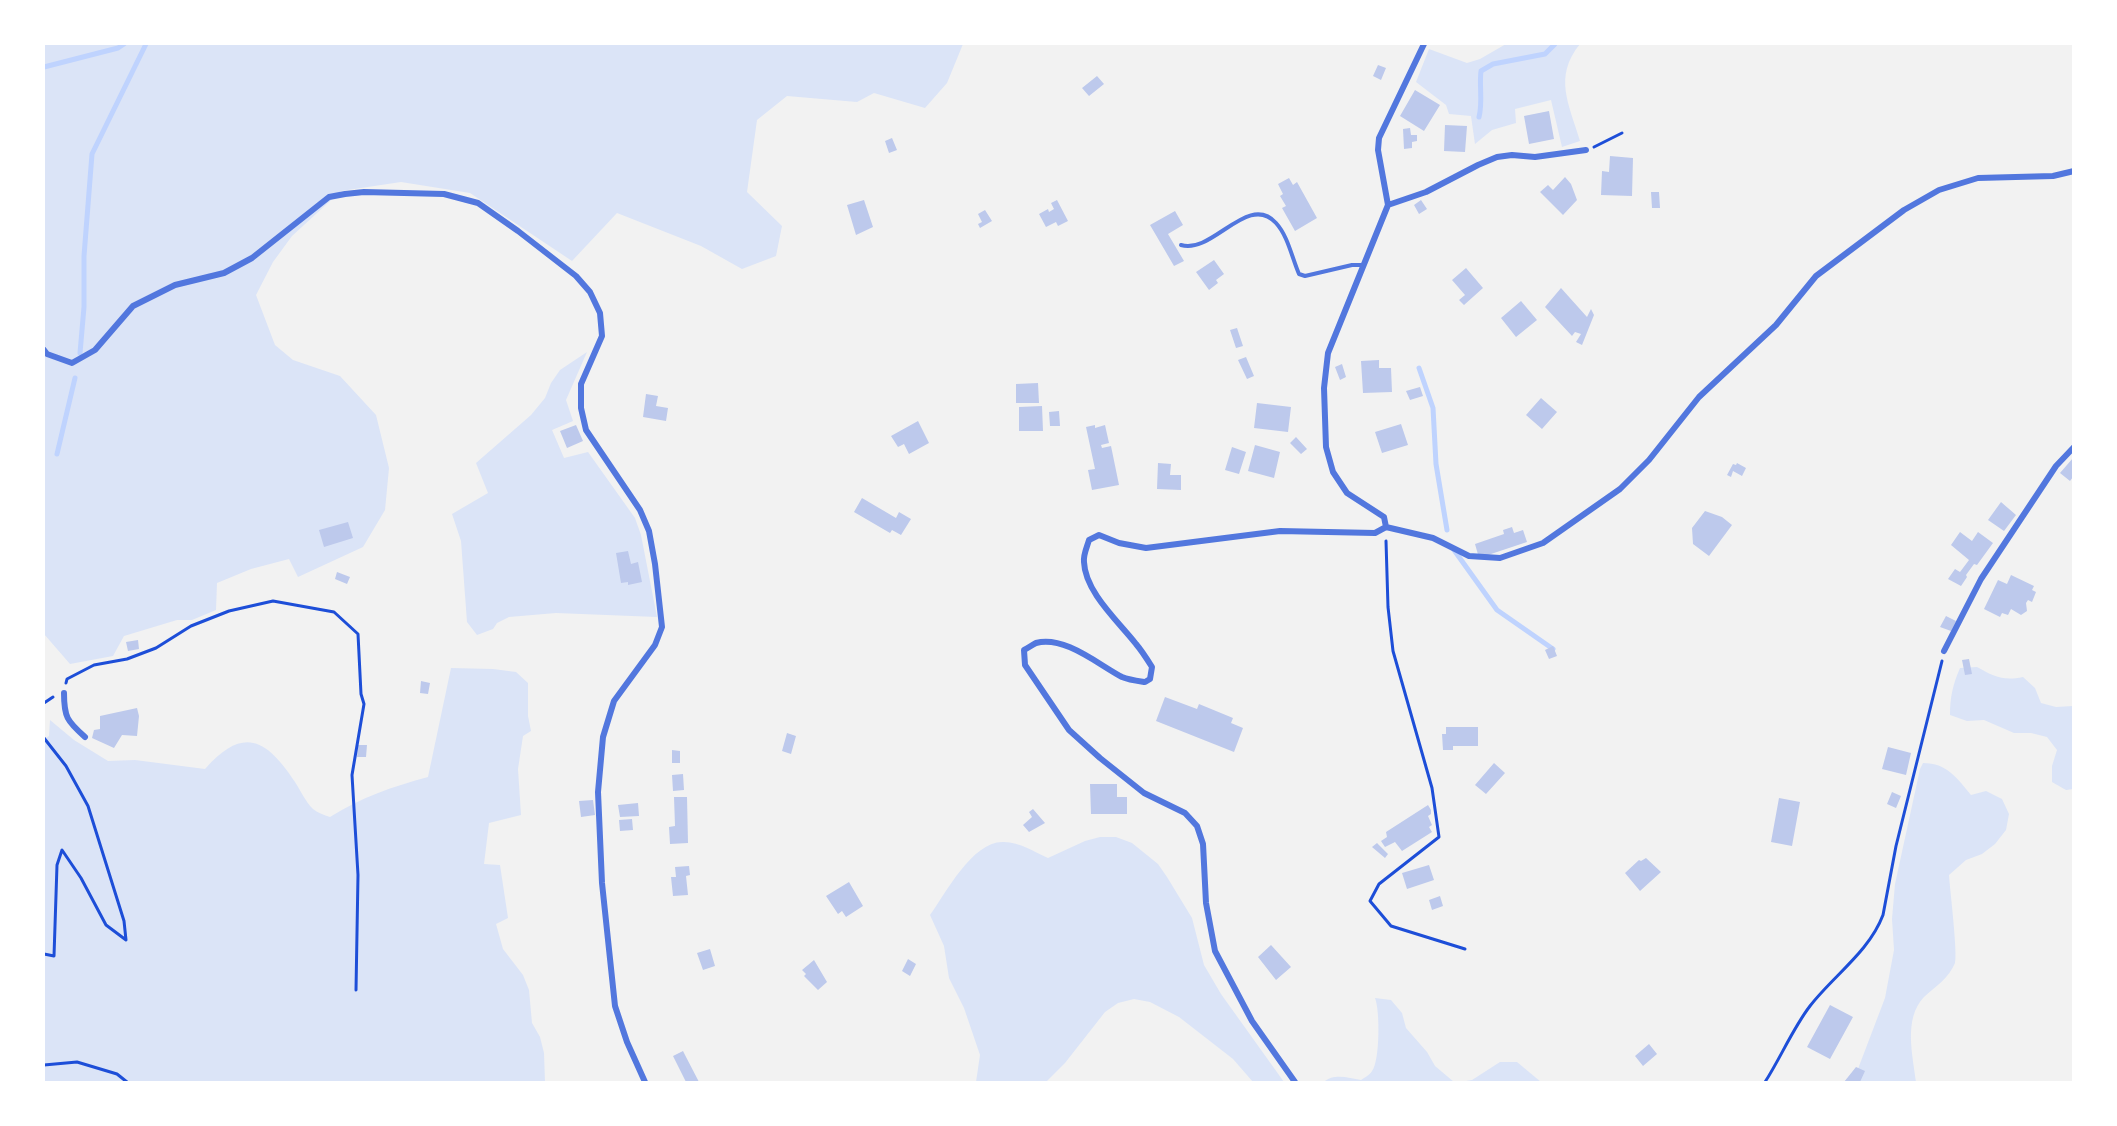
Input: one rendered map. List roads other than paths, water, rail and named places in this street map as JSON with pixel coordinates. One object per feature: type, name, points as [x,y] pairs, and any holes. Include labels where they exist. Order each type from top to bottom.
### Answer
[{"type":"street","points":[[1386,527],[1384,517],[1347,493],[1333,472],[1326,447],[1324,388],[1328,353],[1388,205],[1378,150],[1379,138],[1424,44]]},
{"type":"street","points":[[1388,205],[1426,192],[1478,165],[1497,158],[1512,155],[1535,157],[1586,150]]},
{"type":"street","points":[[1295,1083],[1252,1021],[1215,951],[1206,903],[1203,844],[1197,826],[1185,813],[1144,793],[1069,730],[1025,665],[1024,650],[1036,644],[1049,642],[1096,660],[1125,678],[1145,682],[1150,679],[1152,667],[1138,645],[1098,597],[1088,578],[1084,562],[1089,540],[1099,535],[1119,543],[1146,548],[1280,531],[1375,533],[1386,527],[1433,538],[1469,556],[1500,558],[1543,543],[1620,489],[1649,460],[1699,397],[1776,325],[1816,276],[1904,210],[1939,190],[1978,178],[2053,176],[2073,171]]},
{"type":"street","points":[[44,350],[47,354],[72,363],[95,350],[133,306],[175,285],[224,273],[252,258],[329,197],[364,192],[444,194],[478,203],[568,270],[590,292],[600,313],[602,336],[581,384],[581,408],[586,430],[640,510],[649,531],[656,564],[662,627],[655,645],[614,701],[603,737],[598,792],[602,883],[615,1006],[627,1042],[645,1083]]},
{"type":"street","points":[[1944,651],[1981,579],[2056,466],[2073,447]]},
{"type":"street","points":[[64,693],[64,708],[69,723],[85,737]]},
{"type":"lane","points":[[1181,245],[1189,248],[1201,243],[1254,214],[1266,216],[1276,224],[1286,240],[1299,274],[1305,276],[1352,265],[1363,265]]},
{"type":"waterway","points":[[44,67],[118,48],[124,44]]},
{"type":"waterway","points":[[80,353],[84,307],[84,256],[92,154],[146,44]]},
{"type":"waterway","points":[[1479,117],[1481,71],[1493,64],[1545,54],[1555,44]]},
{"type":"waterway","points":[[1419,368],[1433,408],[1436,464],[1447,530]]},
{"type":"waterway","points":[[57,454],[75,378]]},
{"type":"waterway","points":[[1454,550],[1497,610],[1553,649]]}]
